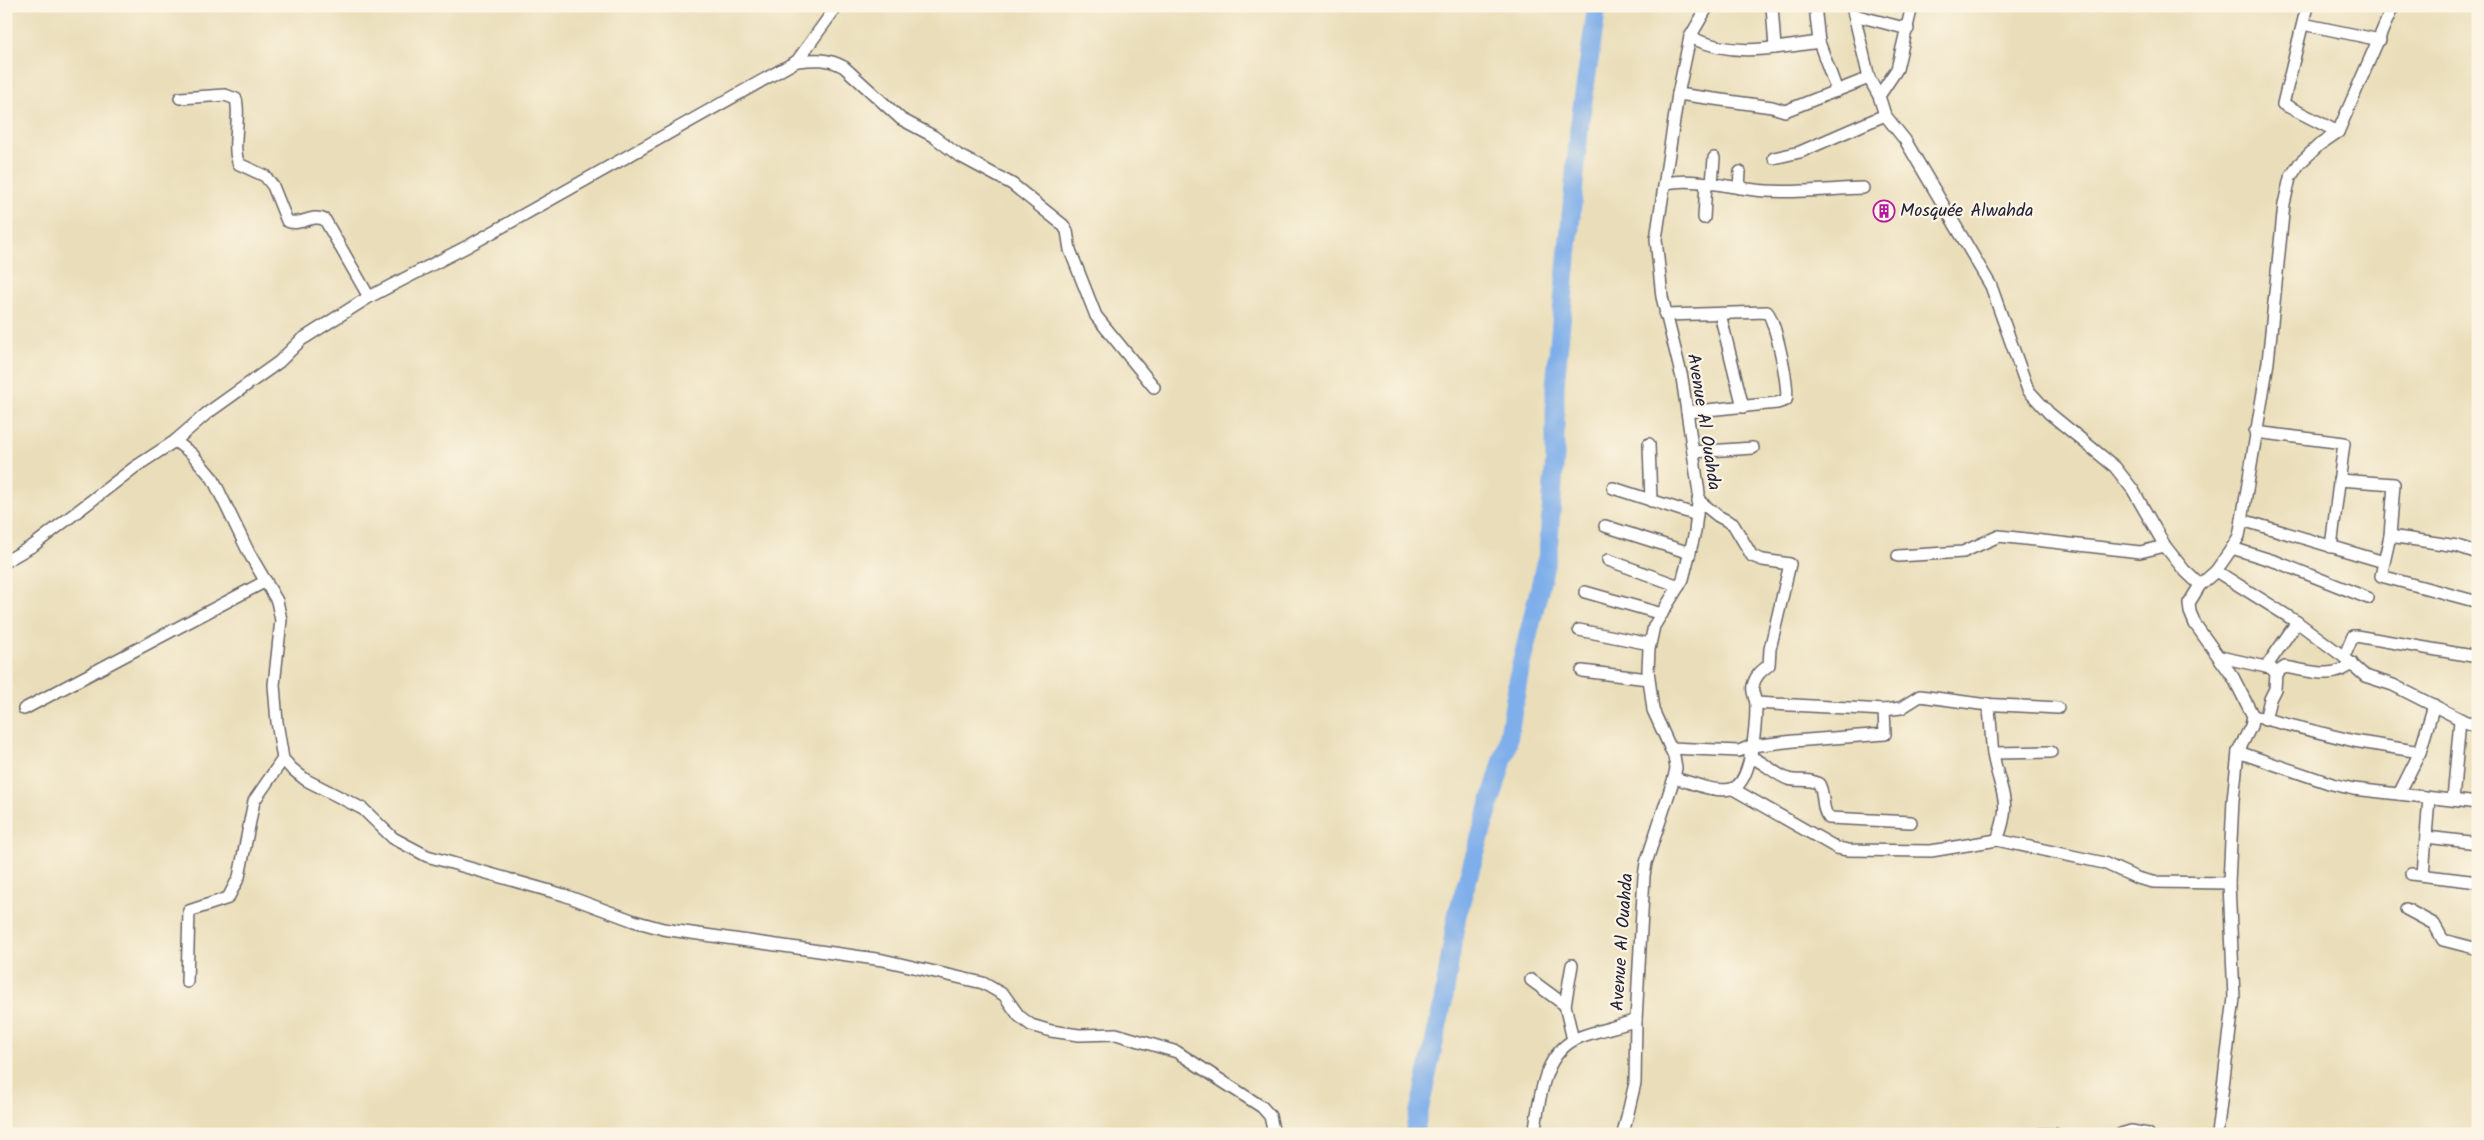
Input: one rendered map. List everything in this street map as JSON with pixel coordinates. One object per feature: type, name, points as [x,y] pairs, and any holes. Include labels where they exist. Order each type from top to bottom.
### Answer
[{"type":"street","points":[[797,61],[837,6]]},
{"type":"street","name":"Avenue Al Ouahda","points":[[1534,1134],[1545,1075],[1565,1045],[1574,1040],[1636,1020],[1645,870],[1676,768],[1670,748],[1653,710],[1648,680],[1650,644],[1654,626],[1679,586],[1690,553],[1698,515],[1698,500],[1682,378],[1665,314],[1656,239],[1678,94],[1690,37],[1708,6]]},
{"type":"street","points":[[1772,6],[1775,48]]},
{"type":"street","points":[[1815,6],[1820,42],[1837,91]]},
{"type":"street","points":[[1879,96],[1897,69],[1912,6]]},
{"type":"street","points":[[2307,6],[2283,104],[2338,132]]},
{"type":"street","points":[[2217,1134],[2234,998],[2229,883],[2233,800],[2238,752],[2251,726],[2253,716],[2245,698],[2220,657],[2201,633],[2190,612],[2190,598],[2200,585],[2216,571],[2239,536],[2268,362],[2284,204],[2290,178],[2299,164],[2338,132],[2380,40],[2393,6]]},
{"type":"street","points":[[1853,11],[1908,29]]},
{"type":"street","points":[[1853,11],[1869,78],[1879,96],[1885,115],[1905,140],[1991,286],[2028,390],[2049,412],[2115,467],[2133,490],[2165,546],[2184,570],[2200,585]]},
{"type":"street","points":[[2303,24],[2380,40]]},
{"type":"street","points":[[1690,37],[1712,47],[1749,51],[1820,42]]},
{"type":"street","points":[[6,561],[34,545],[135,467],[175,441],[206,414],[279,362],[301,340],[369,297],[468,246],[797,61],[819,59],[833,61],[844,67],[901,119],[933,136],[958,155],[1012,184],[1062,225],[1067,231],[1072,255],[1096,316],[1154,387]]},
{"type":"street","points":[[1678,94],[1785,111],[1869,78]]},
{"type":"street","points":[[180,98],[225,95],[236,98],[239,111],[237,149],[239,164],[265,176],[273,186],[287,221],[298,224],[312,218],[325,220],[369,297]]},
{"type":"street","points":[[1774,158],[1800,152],[1885,115]]},
{"type":"street","points":[[1704,218],[1714,158]]},
{"type":"street","points":[[1740,172],[1740,188]]},
{"type":"street","points":[[1666,183],[1709,184],[1766,191],[1862,188]]},
{"type":"street","points":[[1665,314],[1720,314],[1761,310],[1770,314],[1772,322],[1788,396],[1786,400],[1777,403],[1687,412]]},
{"type":"street","points":[[1720,314],[1743,407]]},
{"type":"street","points":[[2256,432],[2344,444],[2331,548]]},
{"type":"street","points":[[175,441],[192,454],[213,479],[249,553],[277,602],[280,620],[274,685],[283,759],[306,780],[363,809],[393,838],[427,856],[564,895],[663,929],[883,960],[983,983],[1004,995],[1019,1016],[1031,1025],[1051,1031],[1079,1035],[1116,1034],[1177,1052],[1262,1107],[1270,1116],[1274,1134]]},
{"type":"street","points":[[1649,444],[1651,501]]},
{"type":"street","points":[[1693,452],[1754,448]]},
{"type":"street","points":[[2339,480],[2394,484],[2390,536],[2381,576],[2478,602]]},
{"type":"street","points":[[1613,488],[1698,515]]},
{"type":"street","points":[[1674,778],[1720,789],[1733,789],[1739,786],[1746,773],[1751,752],[1756,703],[1752,687],[1758,673],[1769,665],[1770,649],[1790,564],[1752,556],[1733,524],[1698,500]]},
{"type":"street","points":[[2242,520],[2331,548],[2384,562]]},
{"type":"street","points":[[1605,526],[1690,553]]},
{"type":"street","points":[[1898,556],[1963,552],[1999,536],[2140,552],[2165,546]]},
{"type":"street","points":[[2390,536],[2456,546],[2478,553]]},
{"type":"street","points":[[2232,548],[2278,562],[2368,598]]},
{"type":"street","points":[[1608,560],[1679,586]]},
{"type":"street","points":[[2216,571],[2297,622],[2348,660],[2365,676],[2393,685],[2478,728]]},
{"type":"street","points":[[24,709],[266,581]]},
{"type":"street","points":[[1584,592],[1662,614]]},
{"type":"street","points":[[2265,720],[2270,699],[2275,689],[2271,670],[2297,622]]},
{"type":"street","points":[[1579,630],[1650,644]]},
{"type":"street","points":[[2220,657],[2271,670],[2285,667],[2338,673],[2348,660],[2353,636],[2478,657]]},
{"type":"street","points":[[1582,671],[1648,680]]},
{"type":"street","points":[[1756,703],[1884,710],[1905,707],[1920,696],[1988,704],[2058,708]]},
{"type":"street","points":[[1988,704],[1993,753],[2006,812],[1997,840]]},
{"type":"street","points":[[2399,794],[2420,752],[2434,705]]},
{"type":"street","points":[[1670,748],[1751,752],[1885,734],[1884,710]]},
{"type":"street","points":[[2253,716],[2354,741],[2420,752]]},
{"type":"street","points":[[2453,800],[2460,720]]},
{"type":"street","points":[[1751,752],[1759,760],[1790,780],[1810,780],[1819,784],[1823,793],[1825,812],[1829,818],[1911,822]]},
{"type":"street","points":[[1993,753],[2051,752]]},
{"type":"street","points":[[2238,752],[2332,784],[2354,789],[2478,803]]},
{"type":"street","points":[[188,982],[189,911],[228,898],[239,877],[254,801],[283,759]]},
{"type":"street","points":[[1733,789],[1837,848],[1848,850],[1931,851],[1997,840],[2104,863],[2137,878],[2153,882],[2229,883]]},
{"type":"street","points":[[2423,875],[2429,798]]},
{"type":"street","points":[[2426,837],[2478,843]]},
{"type":"street","points":[[2411,874],[2478,882]]},
{"type":"street","points":[[2406,909],[2434,924],[2444,940],[2478,948]]},
{"type":"street","points":[[1572,965],[1565,1005],[1574,1040]]},
{"type":"street","points":[[1531,980],[1565,1005]]},
{"type":"street","points":[[1623,1134],[1634,1090],[1636,1020]]},
{"type":"street","points":[[2121,1134],[2131,1131],[2148,1134]]},
{"type":"street","points":[[2041,1134],[2055,1134]]},
{"type":"waterway","points":[[1414,1134],[1443,1002],[1457,915],[1507,746],[1520,669],[1548,553],[1555,456],[1555,386],[1580,121],[1597,6]]},
{"type":"place","name":"Mosquée Alwahda","points":[[1884,211]]}]
